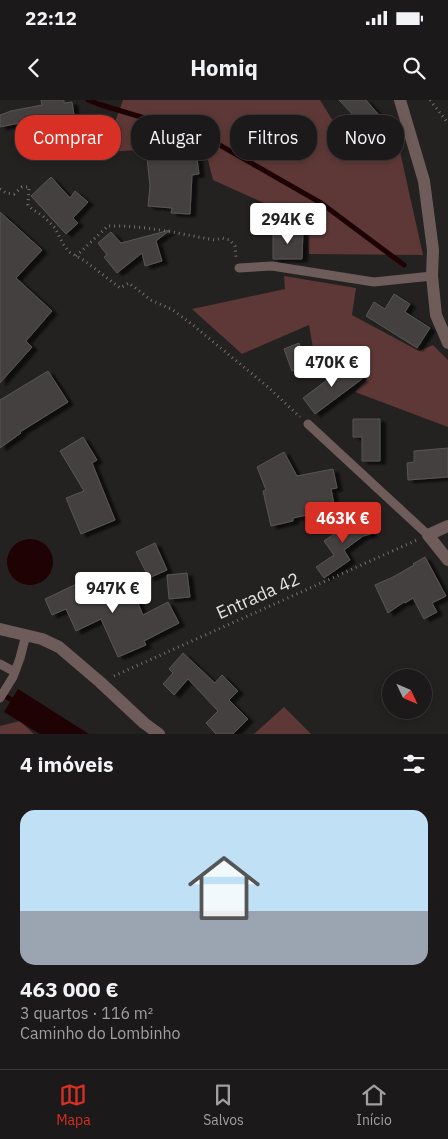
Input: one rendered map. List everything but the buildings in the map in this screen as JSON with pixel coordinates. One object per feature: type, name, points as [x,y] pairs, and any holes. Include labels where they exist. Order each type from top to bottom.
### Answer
[{"type":"street","points":[[400,100],[424,180],[433,250],[432,276],[436,315],[448,343]]},
{"type":"street","points":[[448,526],[428,535],[448,560]]},
{"type":"street","points":[[0,628],[42,639],[59,647],[144,723],[159,734]]},
{"type":"lane","points":[[239,268],[272,266],[374,282],[432,276]]},
{"type":"lane","points":[[308,424],[428,535]]},
{"type":"lane","points":[[0,698],[15,672],[26,635]]},
{"type":"lane","points":[[0,664],[15,672]]},
{"type":"path","points":[[430,100],[448,123]]},
{"type":"path","points":[[0,189],[6,193],[14,194],[22,187],[28,186],[28,205],[55,228],[69,252],[120,288],[130,283],[152,300],[173,310],[268,387],[308,424]]},
{"type":"path","points":[[76,256],[108,226],[158,230],[215,240],[222,238],[230,240],[235,246],[236,256]]},
{"type":"path","name":"Entrada 42","points":[[100,682],[428,535]]},
{"type":"shaded area","points":[[123,100],[320,100],[329,115],[327,115],[327,160],[402,160],[423,255],[309,254],[307,212],[264,203],[213,180],[208,160],[220,160],[220,115],[131,115],[131,150],[121,151],[121,115],[118,115]]},
{"type":"shaded area","points":[[284,276],[356,288],[352,315],[419,351],[433,345],[448,360],[448,427],[355,392],[367,379],[350,363],[334,369],[314,354],[309,325],[242,354],[192,309],[285,289]]},
{"type":"shaded area","points":[[25,539],[35,539],[47,545],[52,553],[52,571],[47,579],[39,584],[25,585],[17,582],[10,575],[7,567],[7,557],[10,549],[17,542]]},
{"type":"shaded area","points":[[18,689],[89,734],[40,734],[4,712]]},
{"type":"shaded area","points":[[284,707],[311,734],[254,734]]},
{"type":"shaded area","points":[[20,721],[34,734],[0,734],[0,726]]},
{"type":"waterway","points":[[88,100],[204,136],[321,203],[404,265]]},
{"type":"waterway","points":[[1,694],[18,703]]}]
